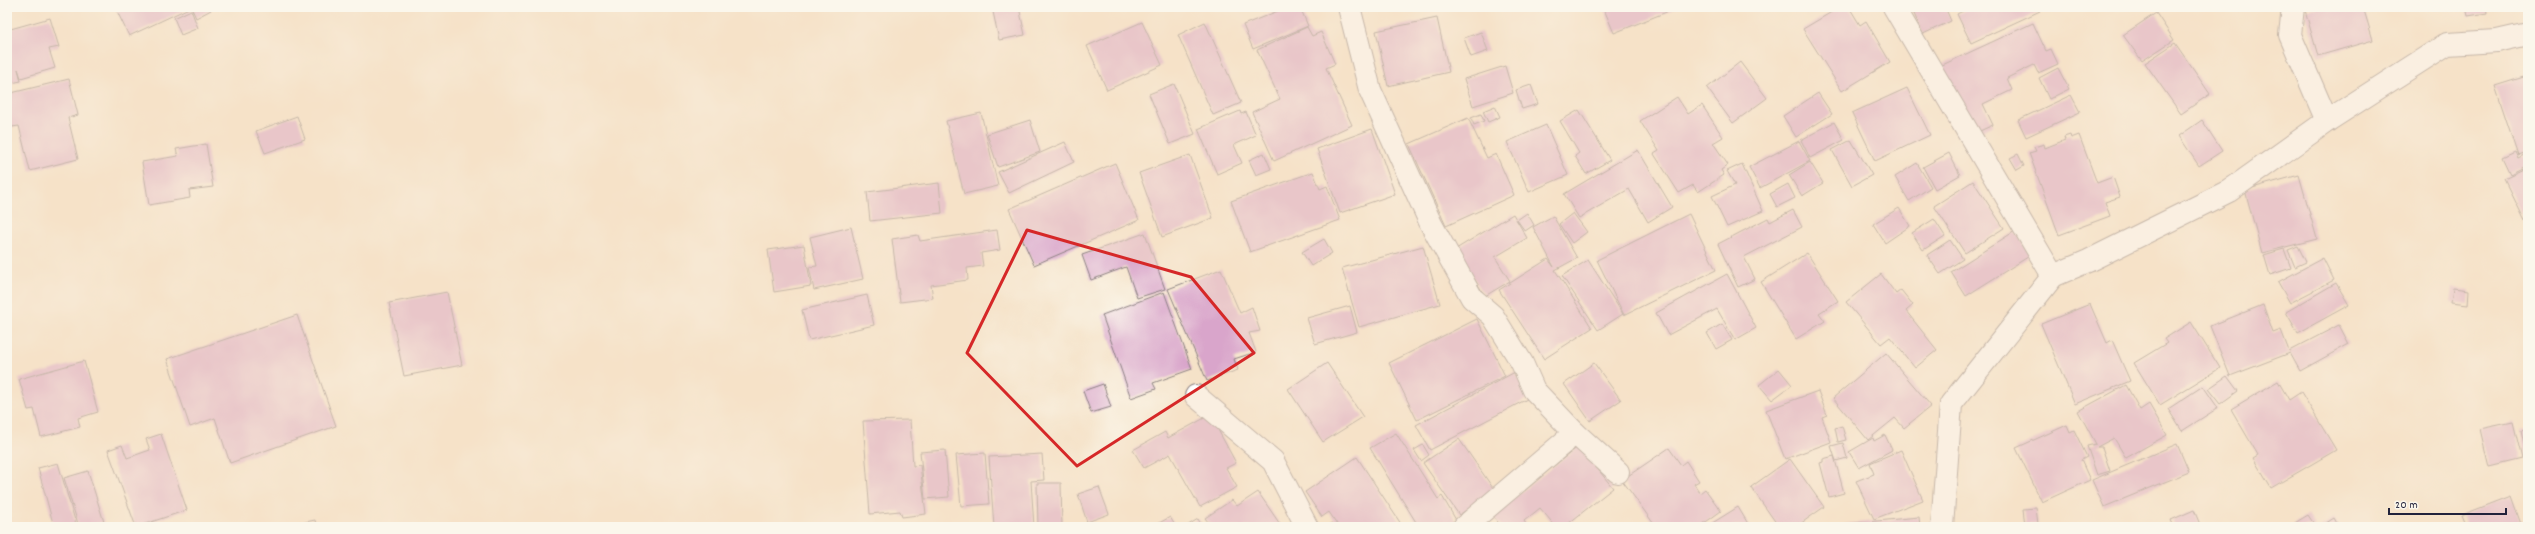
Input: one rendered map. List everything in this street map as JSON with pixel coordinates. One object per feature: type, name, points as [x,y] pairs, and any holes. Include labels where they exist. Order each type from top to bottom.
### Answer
[{"type":"street","points":[[1349,7],[1370,90],[1431,224],[1472,298],[1493,316],[1518,356],[1534,390],[1575,433],[1618,472]]},
{"type":"street","points":[[1894,7],[2053,276]]},
{"type":"street","points":[[2293,7],[2290,34],[2327,121]]},
{"type":"street","points":[[1942,527],[1951,404],[2053,276],[2088,261],[2229,191],[2327,121],[2447,44],[2497,41],[2528,34]]},
{"type":"street","points":[[1196,396],[1273,461],[1307,527]]},
{"type":"street","points":[[1464,527],[1575,433]]},
{"type":"highlighted area","points":[[1027,230],[1191,277],[1254,353],[1077,466],[967,353]]},
{"type":"building","points":[[115,7],[191,7],[129,36]]},
{"type":"building","points":[[191,7],[210,7],[211,10],[196,18]]},
{"type":"building","points":[[992,7],[1019,7],[1025,35],[999,40]]},
{"type":"building","points":[[1288,7],[1300,7],[1308,26],[1253,49],[1243,25]]},
{"type":"building","points":[[1603,7],[1679,7],[1614,33]]},
{"type":"building","points":[[1840,7],[1849,7],[1860,25],[1866,21],[1890,62],[1842,91],[1803,29]]},
{"type":"building","points":[[1911,7],[1945,7],[1951,21],[1923,34]]},
{"type":"building","points":[[1971,7],[2038,7],[2040,11],[1971,43],[1957,14]]},
{"type":"building","points":[[2318,7],[2363,7],[2373,40],[2318,56],[2305,10]]},
{"type":"building","points":[[2466,7],[2486,7],[2487,13],[2468,16]]},
{"type":"building","points":[[191,10],[198,28],[181,35],[174,18]]},
{"type":"building","points":[[2156,13],[2174,40],[2142,61],[2123,35]]},
{"type":"building","points":[[50,18],[59,47],[49,49],[55,68],[21,78],[18,69],[21,81],[7,84],[7,30]]},
{"type":"building","points":[[1437,18],[1449,72],[1388,86],[1376,31]]},
{"type":"building","points":[[1142,22],[1162,65],[1107,90],[1087,46]]},
{"type":"building","points":[[1205,22],[1241,103],[1213,115],[1178,35]]},
{"type":"building","points":[[2033,23],[2046,51],[2051,49],[2058,64],[2038,73],[2034,65],[2007,78],[2012,90],[1983,104],[1993,125],[1971,135],[1938,67]]},
{"type":"building","points":[[1307,27],[1312,36],[1321,32],[1335,64],[1326,68],[1352,125],[1274,161],[1252,112],[1280,99],[1257,50]]},
{"type":"building","points":[[1481,32],[1488,51],[1471,57],[1464,38]]},
{"type":"building","points":[[2175,43],[2210,94],[2181,114],[2145,63]]},
{"type":"building","points":[[1740,62],[1767,98],[1733,123],[1707,88]]},
{"type":"building","points":[[1505,66],[1513,93],[1473,106],[1464,79]]},
{"type":"building","points":[[2058,68],[2069,89],[2049,99],[2039,78]]},
{"type":"building","points":[[2527,76],[2528,152],[2518,155],[2495,86]]},
{"type":"building","points":[[69,79],[78,115],[68,118],[78,159],[30,171],[19,126],[12,127],[7,105],[7,94]]},
{"type":"building","points":[[1174,84],[1195,134],[1170,144],[1149,94]]},
{"type":"building","points":[[1531,85],[1538,104],[1522,109],[1516,90]]},
{"type":"building","points":[[1907,88],[1930,135],[1875,161],[1852,113]]},
{"type":"building","points":[[1818,93],[1832,114],[1796,137],[1783,116]]},
{"type":"building","points":[[2071,95],[2080,112],[2026,137],[2018,120]]},
{"type":"building","points":[[1677,97],[1688,114],[1702,105],[1723,137],[1713,143],[1728,165],[1721,170],[1724,175],[1698,192],[1693,185],[1679,193],[1654,154],[1659,151],[1640,121]]},
{"type":"building","points":[[1495,106],[1500,117],[1488,122],[1483,111]]},
{"type":"building","points":[[1579,110],[1610,160],[1586,174],[1575,156],[1579,153],[1560,121]]},
{"type":"building","points":[[1240,111],[1241,114],[1246,112],[1256,135],[1234,145],[1242,163],[1217,174],[1198,129]]},
{"type":"building","points":[[981,113],[998,186],[964,194],[946,121]]},
{"type":"building","points":[[1481,114],[1484,121],[1474,125],[1471,118]]},
{"type":"building","points":[[297,116],[305,139],[265,153],[256,131]]},
{"type":"building","points":[[1468,118],[1487,158],[1496,154],[1514,195],[1446,226],[1409,144]]},
{"type":"building","points":[[1030,120],[1040,152],[998,167],[987,134]]},
{"type":"building","points":[[2202,120],[2222,151],[2199,166],[2179,136]]},
{"type":"building","points":[[1834,122],[1844,140],[1810,158],[1801,140]]},
{"type":"building","points":[[1546,125],[1568,175],[1529,192],[1507,142]]},
{"type":"building","points":[[1372,129],[1395,194],[1340,213],[1317,149]]},
{"type":"building","points":[[2070,135],[2071,138],[2079,135],[2097,183],[2113,177],[2120,197],[2105,202],[2110,216],[2059,235],[2029,153],[2036,151],[2034,147],[2044,144],[2045,148],[2065,140],[2064,137]]},
{"type":"building","points":[[1851,140],[1872,175],[1852,186],[1832,150]]},
{"type":"building","points":[[1799,141],[1810,161],[1760,188],[1749,167]]},
{"type":"building","points":[[1065,142],[1074,162],[1009,193],[998,172]]},
{"type":"building","points":[[206,144],[213,187],[189,190],[190,198],[149,205],[142,162],[178,156],[176,149]]},
{"type":"building","points":[[1638,150],[1672,207],[1648,222],[1629,189],[1579,218],[1564,194]]},
{"type":"building","points":[[2515,151],[2518,158],[2524,155],[2528,165],[2510,174],[2502,157]]},
{"type":"building","points":[[1264,153],[1271,169],[1256,175],[1249,160]]},
{"type":"building","points":[[1949,153],[1960,175],[1935,189],[1923,167]]},
{"type":"building","points":[[2018,154],[2024,166],[2017,170],[2010,158]]},
{"type":"building","points":[[1190,155],[1213,218],[1162,237],[1139,173]]},
{"type":"building","points":[[1810,162],[1823,183],[1802,196],[1789,175]]},
{"type":"building","points":[[1115,163],[1139,220],[1034,265],[1009,209]]},
{"type":"building","points":[[1917,163],[1931,187],[1909,201],[1895,177]]},
{"type":"building","points":[[1742,164],[1763,211],[1727,227],[1712,196],[1735,185],[1727,171]]},
{"type":"building","points":[[2528,167],[2528,219],[2525,221],[2504,178]]},
{"type":"building","points":[[1313,172],[1320,189],[1327,186],[1340,220],[1250,252],[1231,201]]},
{"type":"building","points":[[2299,175],[2317,239],[2262,253],[2245,190]]},
{"type":"building","points":[[1973,181],[2004,228],[1965,253],[1934,206]]},
{"type":"building","points":[[939,183],[942,213],[870,221],[867,192]]},
{"type":"building","points":[[1788,184],[1795,198],[1777,207],[1770,194]]},
{"type":"building","points":[[1899,208],[1910,226],[1885,243],[1873,224]]},
{"type":"building","points":[[1793,210],[1802,227],[1744,257],[1755,279],[1738,287],[1718,244],[1768,218],[1770,222]]},
{"type":"building","points":[[1527,213],[1534,225],[1525,231],[1517,220]]},
{"type":"building","points":[[1573,213],[1587,232],[1572,243],[1559,224]]},
{"type":"building","points":[[1513,214],[1527,238],[1495,257],[1510,281],[1485,296],[1456,249]]},
{"type":"building","points":[[1689,214],[1716,270],[1624,315],[1597,260]]},
{"type":"building","points":[[1553,216],[1577,258],[1555,270],[1592,328],[1544,359],[1499,290],[1548,259],[1554,267],[1533,227]]},
{"type":"building","points":[[1934,219],[1945,236],[1923,250],[1912,233]]},
{"type":"building","points":[[851,227],[863,279],[814,290],[809,267],[817,266],[810,237]]},
{"type":"building","points":[[997,230],[1000,250],[981,253],[983,266],[967,268],[968,280],[931,285],[933,298],[900,302],[892,239],[918,235],[920,241]]},
{"type":"building","points":[[2015,231],[2031,255],[1966,296],[1951,272]]},
{"type":"building","points":[[1145,233],[1165,289],[1137,298],[1126,267],[1091,280],[1082,255]]},
{"type":"building","points":[[1324,239],[1332,253],[1311,266],[1302,252]]},
{"type":"building","points":[[1950,240],[1963,259],[1940,274],[1927,255]]},
{"type":"building","points":[[804,245],[811,286],[774,292],[768,250]]},
{"type":"building","points":[[1423,246],[1440,304],[1359,327],[1342,268]]},
{"type":"building","points":[[2298,246],[2306,262],[2295,267],[2288,250]]},
{"type":"building","points":[[2284,249],[2291,268],[2270,275],[2264,255]]},
{"type":"building","points":[[1807,253],[1838,301],[1819,313],[1825,321],[1796,339],[1761,282]]},
{"type":"building","points":[[2323,258],[2334,280],[2290,303],[2278,282]]},
{"type":"building","points":[[1588,260],[1623,314],[1598,330],[1562,276]]},
{"type":"building","points":[[1221,269],[1240,313],[1252,307],[1260,331],[1249,333],[1256,352],[1234,359],[1238,370],[1207,381],[1168,289]]},
{"type":"building","points":[[1727,274],[1756,328],[1735,340],[1717,309],[1668,335],[1656,313]]},
{"type":"building","points":[[1881,274],[1896,294],[1901,290],[1913,305],[1906,311],[1937,350],[1915,368],[1890,337],[1881,344],[1846,302]]},
{"type":"building","points":[[2336,283],[2349,305],[2298,333],[2286,312]]},
{"type":"building","points":[[2453,288],[2469,290],[2468,305],[2451,303]]},
{"type":"building","points":[[447,292],[462,365],[404,376],[389,303]]},
{"type":"building","points":[[1164,292],[1192,369],[1153,383],[1156,389],[1131,398],[1102,315]]},
{"type":"building","points":[[867,295],[874,325],[809,340],[802,310]]},
{"type":"building","points":[[2090,304],[2107,343],[2112,340],[2130,381],[2075,404],[2041,324]]},
{"type":"building","points":[[2263,305],[2273,333],[2281,330],[2289,351],[2339,325],[2349,344],[2300,371],[2290,353],[2230,376],[2210,326]]},
{"type":"building","points":[[1350,306],[1357,332],[1315,344],[1307,318]]},
{"type":"building","points":[[297,315],[336,426],[230,463],[215,418],[190,427],[167,359]]},
{"type":"building","points":[[1477,319],[1505,376],[1417,420],[1389,363]]},
{"type":"building","points":[[2191,322],[2220,368],[2160,405],[2134,363],[2167,343],[2164,339]]},
{"type":"building","points":[[1722,324],[1732,340],[1716,349],[1707,333]]},
{"type":"building","points":[[1886,353],[1931,406],[1904,428],[1895,418],[1868,440],[1833,398]]},
{"type":"building","points":[[84,361],[98,412],[78,418],[80,427],[41,437],[34,409],[28,410],[19,379]]},
{"type":"building","points":[[1327,363],[1363,417],[1323,442],[1288,389]]},
{"type":"building","points":[[1594,363],[1621,400],[1590,421],[1564,384]]},
{"type":"building","points":[[1779,369],[1792,385],[1772,400],[1759,385]]},
{"type":"building","points":[[1515,372],[1529,398],[1430,450],[1416,425]]},
{"type":"building","points":[[2227,376],[2238,391],[2220,404],[2208,389]]},
{"type":"building","points":[[2278,381],[2289,400],[2301,392],[2336,450],[2271,488],[2253,458],[2258,455],[2231,409]]},
{"type":"building","points":[[1103,384],[1111,407],[1091,413],[1083,391]]},
{"type":"building","points":[[2126,385],[2140,410],[2149,404],[2167,435],[2126,458],[2114,438],[2097,447],[2102,447],[2110,471],[2097,475],[2087,446],[2096,444],[2078,411]]},
{"type":"building","points":[[2203,386],[2218,408],[2182,431],[2168,409]]},
{"type":"building","points":[[1818,391],[1827,415],[1822,417],[1831,442],[1785,459],[1766,410]]},
{"type":"building","points":[[1210,415],[1236,463],[1226,468],[1237,487],[1200,507],[1170,454],[1144,468],[1133,450],[1165,432],[1168,438]]},
{"type":"building","points":[[910,420],[913,466],[920,465],[926,514],[902,517],[900,511],[870,514],[863,421]]},
{"type":"building","points":[[2513,422],[2522,459],[2489,467],[2480,429]]},
{"type":"building","points":[[2067,425],[2070,432],[2074,430],[2087,457],[2081,460],[2090,480],[2042,502],[2016,448]]},
{"type":"building","points":[[1842,426],[1846,440],[1838,442],[1835,428]]},
{"type":"building","points":[[2528,428],[2528,458],[2527,458],[2521,430]]},
{"type":"building","points":[[1396,433],[1438,499],[1442,496],[1456,520],[1444,527],[1419,527],[1370,448]]},
{"type":"building","points":[[161,434],[187,510],[136,527],[108,450],[122,445],[127,458],[150,450],[146,439]]},
{"type":"building","points":[[1885,435],[1892,450],[1859,468],[1849,452],[1873,438],[1874,441]]},
{"type":"building","points":[[1459,439],[1495,491],[1459,515],[1423,463]]},
{"type":"building","points":[[1843,443],[1847,458],[1836,461],[1831,446]]},
{"type":"building","points":[[2177,444],[2189,472],[2104,507],[2092,480]]},
{"type":"building","points":[[1423,445],[1429,455],[1421,461],[1414,450]]},
{"type":"building","points":[[1579,446],[1613,488],[1564,527],[1556,527],[1540,508],[1524,521],[1528,527],[1502,527],[1492,515]]},
{"type":"building","points":[[1669,448],[1681,465],[1686,461],[1699,481],[1694,484],[1700,493],[1705,489],[1721,511],[1699,527],[1656,527],[1622,480]]},
{"type":"building","points":[[945,450],[949,497],[925,499],[920,452]]},
{"type":"building","points":[[1901,450],[1923,500],[1874,519],[1856,481],[1874,474],[1870,463]]},
{"type":"building","points":[[985,453],[989,504],[961,506],[956,455]]},
{"type":"building","points":[[1042,454],[1044,480],[1031,481],[1034,527],[994,527],[989,457]]},
{"type":"building","points":[[1834,456],[1844,493],[1829,497],[1820,463],[1823,462],[1823,459]]},
{"type":"building","points":[[1357,457],[1403,527],[1339,527],[1329,512],[1322,517],[1305,492]]},
{"type":"building","points":[[1790,459],[1824,507],[1800,524],[1802,527],[1779,527],[1751,487]]},
{"type":"building","points":[[58,463],[76,524],[64,527],[54,527],[38,468]]},
{"type":"building","points":[[88,471],[104,522],[79,527],[64,478]]},
{"type":"building","points":[[1037,483],[1061,483],[1062,527],[1038,527]]},
{"type":"building","points":[[1099,487],[1109,514],[1087,522],[1078,494]]},
{"type":"building","points":[[1258,492],[1282,527],[1212,527],[1205,518],[1232,500],[1237,506]]},
{"type":"building","points":[[2511,496],[2522,527],[2467,527],[2462,515]]},
{"type":"building","points":[[1738,507],[1750,527],[1706,527]]},
{"type":"building","points":[[2036,508],[2038,524],[2025,525],[2023,509]]},
{"type":"building","points":[[2194,510],[2201,527],[2174,527],[2171,520]]},
{"type":"building","points":[[2308,515],[2316,527],[2295,527],[2293,524]]},
{"type":"building","points":[[1170,517],[1176,527],[1152,527]]},
{"type":"building","points":[[1919,517],[1920,527],[1845,527],[1845,524]]},
{"type":"building","points":[[2334,518],[2339,527],[2320,527]]},
{"type":"building","points":[[1198,519],[1203,527],[1185,527]]},
{"type":"building","points":[[315,520],[317,527],[287,526]]},
{"type":"building","points":[[1332,523],[1335,527],[1326,527]]}]
